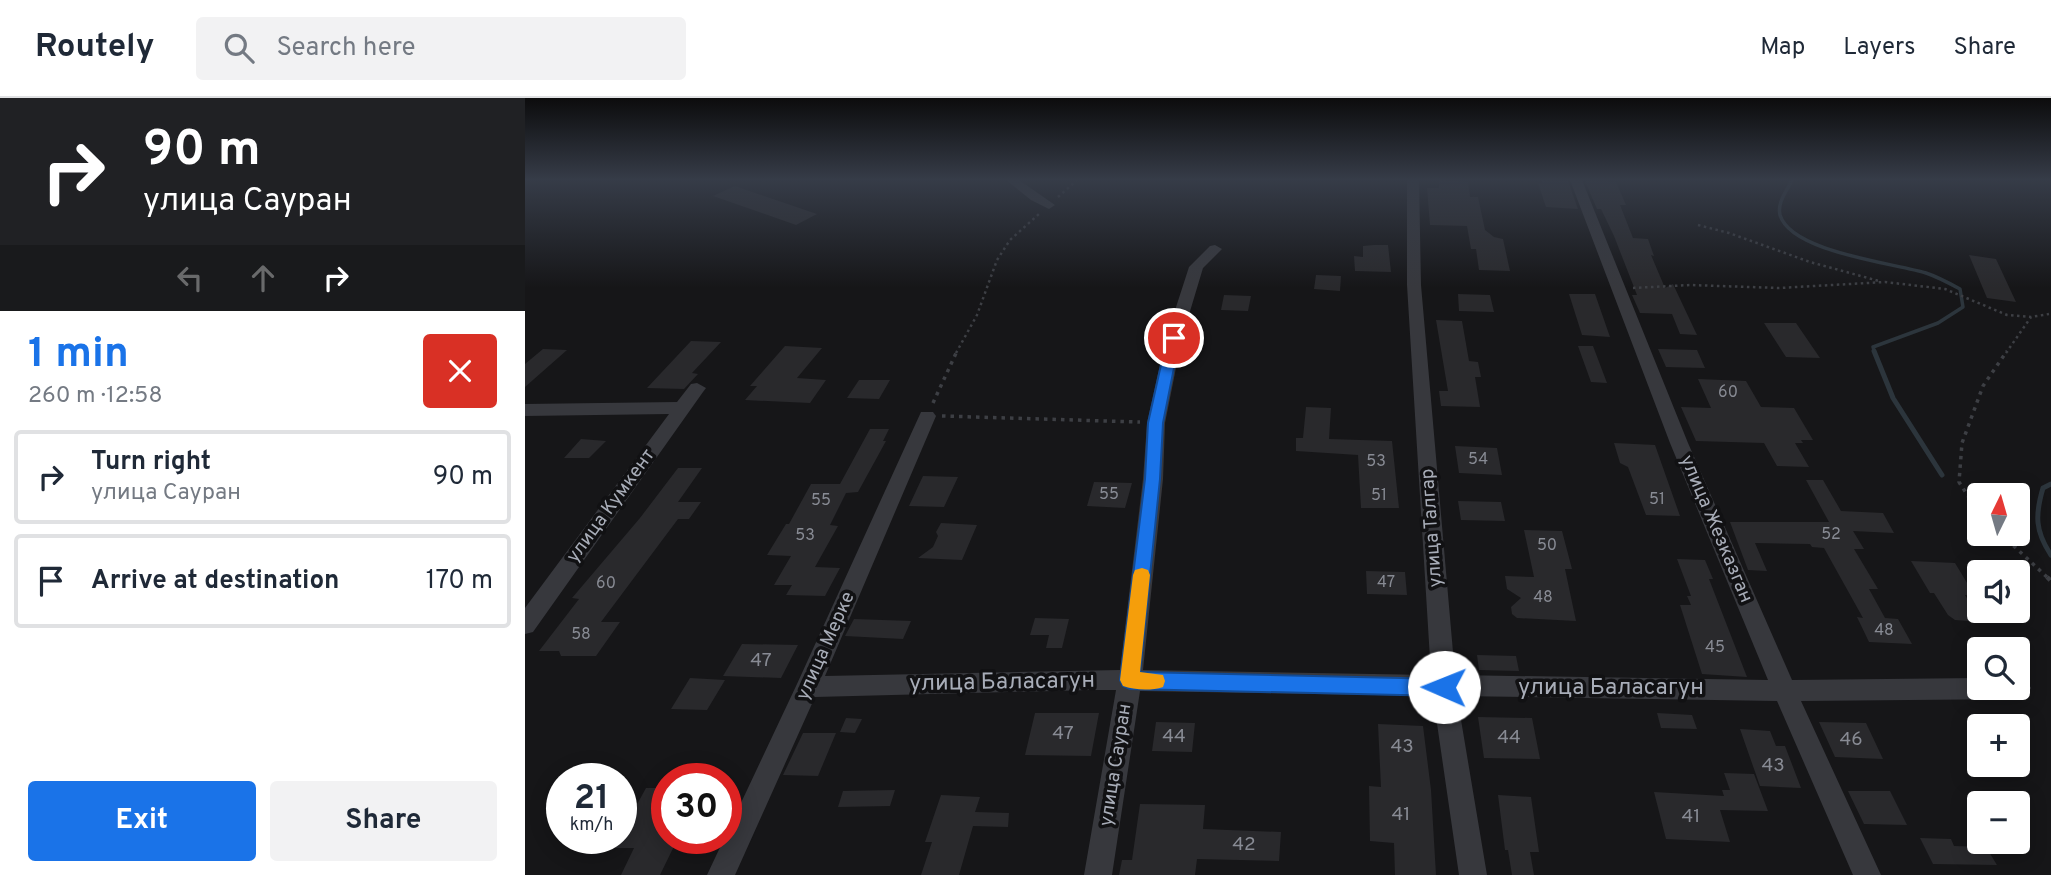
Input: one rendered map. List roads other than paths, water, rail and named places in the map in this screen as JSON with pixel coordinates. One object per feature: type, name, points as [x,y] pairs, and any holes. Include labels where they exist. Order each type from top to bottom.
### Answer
[{"type":"street","name":"улица Талгар","points":[[1413,216],[1414,285],[1444,687],[1473,875]]},
{"type":"street","name":"улица Жезказган","points":[[1590,216],[1617,290],[1783,690],[1867,875]]},
{"type":"street","name":"улица Сауран","points":[[1098,875],[1130,680],[1153,479],[1156,423],[1174,338],[1196,267],[1215,249]]},
{"type":"street","name":"улица Кумкент","points":[[525,625],[697,388]]},
{"type":"street","points":[[525,410],[683,408]]},
{"type":"street","name":"улица Мерке","points":[[721,875],[809,687],[927,416]]},
{"type":"street","name":"улица Баласагун","points":[[809,687],[1130,680],[1444,687],[1967,688]]},
{"type":"waterway","points":[[1781,216],[1788,228],[1822,247],[1926,273],[1960,289],[1963,307],[1938,323],[1873,347],[1875,353]]},
{"type":"waterway","points":[[1874,351],[1893,398],[1942,475]]},
{"type":"waterway","points":[[2051,484],[2043,488],[2038,515],[2039,530],[2051,555]]}]
